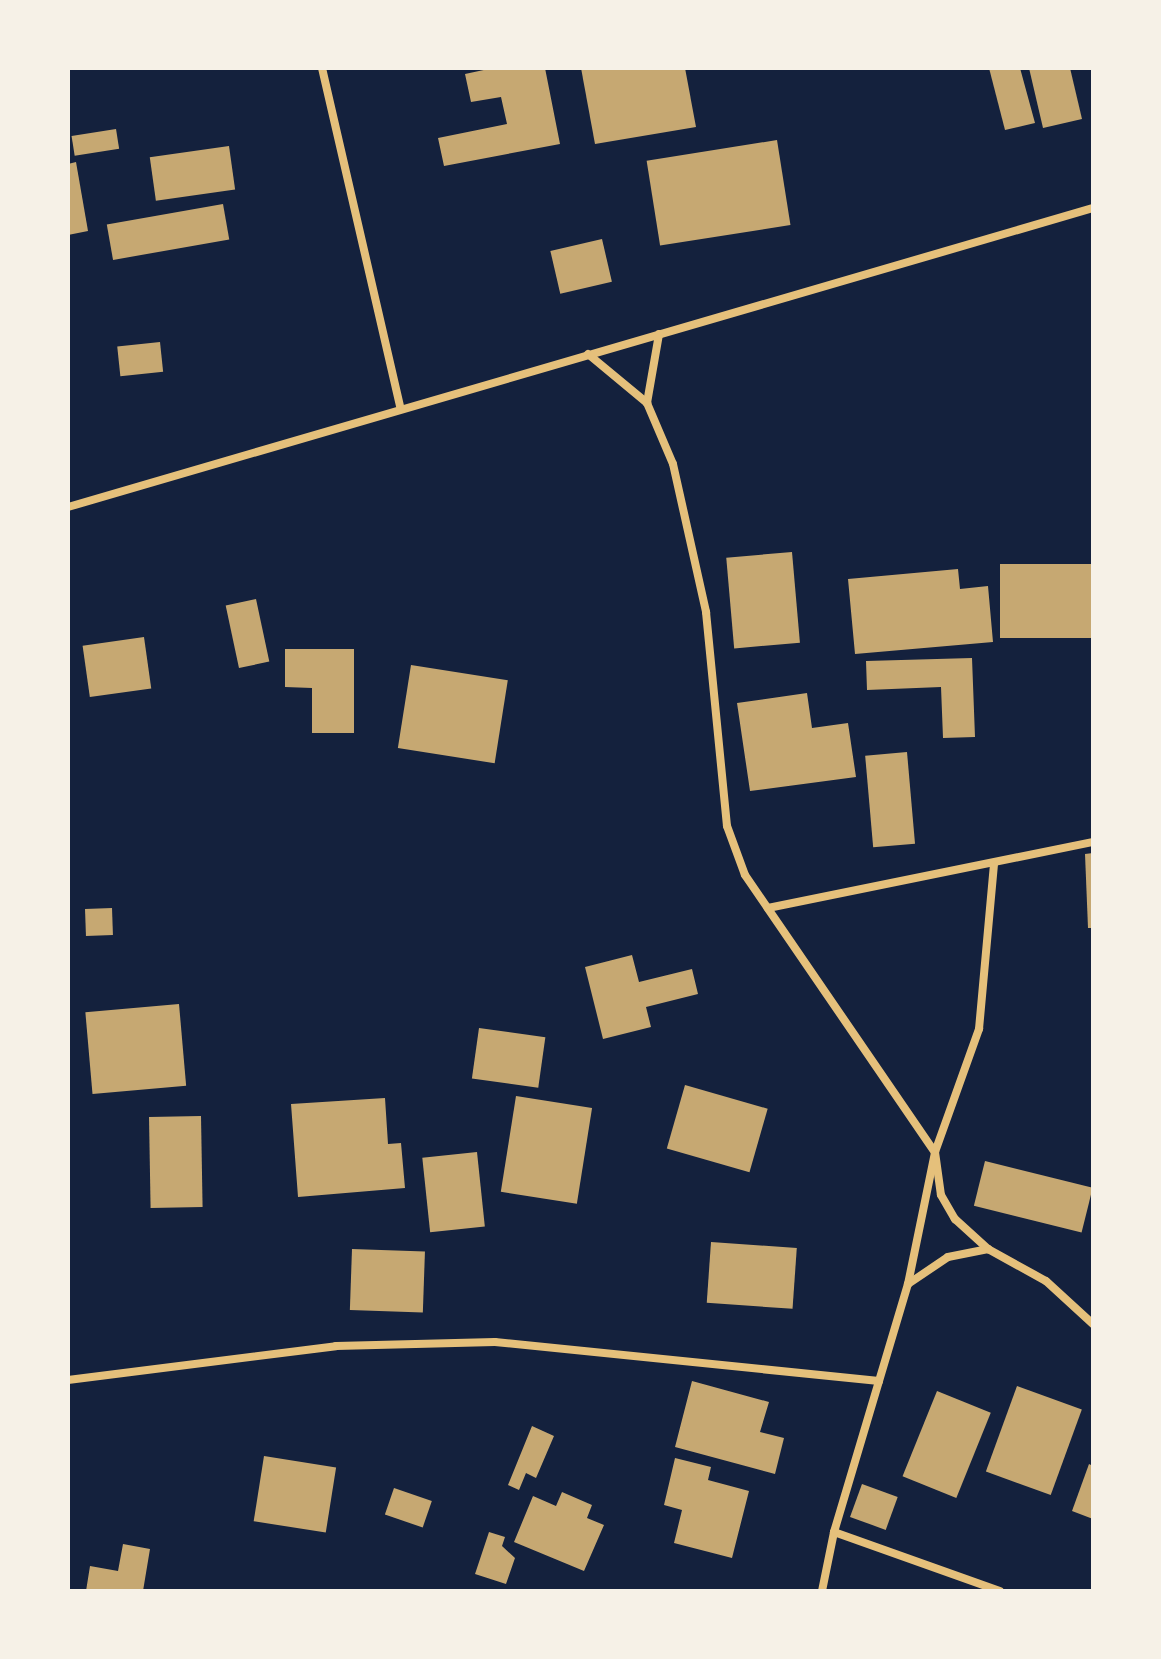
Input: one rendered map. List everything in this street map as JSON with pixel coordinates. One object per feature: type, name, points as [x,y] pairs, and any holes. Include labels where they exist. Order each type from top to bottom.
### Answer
[{"type":"street","points":[[322,68],[401,409]]},
{"type":"street","points":[[68,507],[1093,208]]},
{"type":"street","points":[[647,403],[659,334]]},
{"type":"street","points":[[588,354],[647,403],[673,464],[706,612],[727,826],[745,875],[935,1152],[947,1207],[988,1249],[1046,1281],[1093,1324]]},
{"type":"street","points":[[768,908],[994,865],[1093,842]]},
{"type":"street","points":[[822,1591],[834,1532],[908,1284],[935,1152],[979,1029],[994,865]]},
{"type":"street","points":[[908,1284],[948,1257],[988,1249]]},
{"type":"street","points":[[68,1380],[336,1346],[495,1342],[879,1381]]},
{"type":"street","points":[[834,1532],[1000,1591]]},
{"type":"building","points":[[493,68],[545,68],[560,144],[444,166],[438,138],[507,124],[501,97],[471,102],[465,74]]},
{"type":"building","points":[[581,68],[685,68],[696,127],[595,144]]},
{"type":"building","points":[[989,68],[1020,68],[1035,123],[1005,130]]},
{"type":"building","points":[[1029,68],[1070,68],[1082,119],[1043,128]]},
{"type":"building","points":[[116,129],[119,149],[75,156],[72,136]]},
{"type":"building","points":[[777,140],[790,225],[660,246],[647,161]]},
{"type":"building","points":[[229,146],[235,190],[156,201],[150,157]]},
{"type":"building","points":[[76,162],[88,231],[68,235],[68,164]]},
{"type":"building","points":[[223,204],[229,239],[113,260],[107,224]]},
{"type":"building","points":[[602,239],[612,282],[560,294],[550,251]]},
{"type":"building","points":[[160,342],[163,372],[120,376],[117,346]]},
{"type":"building","points":[[792,552],[800,643],[734,648],[726,558]]},
{"type":"building","points":[[1000,564],[1093,564],[1093,638],[1000,638]]},
{"type":"building","points":[[958,569],[960,589],[988,586],[993,642],[855,654],[848,579]]},
{"type":"building","points":[[256,599],[269,662],[239,668],[226,605]]},
{"type":"building","points":[[144,637],[151,688],[90,697],[83,646]]},
{"type":"building","points":[[285,649],[354,649],[354,733],[312,733],[312,688],[285,687]]},
{"type":"building","points":[[972,658],[975,737],[943,738],[941,687],[867,690],[866,661]]},
{"type":"building","points":[[411,665],[508,680],[495,763],[398,748]]},
{"type":"building","points":[[807,693],[812,728],[848,723],[856,777],[750,791],[737,703]]},
{"type":"building","points":[[907,752],[915,844],[873,847],[865,756]]},
{"type":"building","points":[[1093,853],[1093,928],[1088,928],[1085,854]]},
{"type":"building","points":[[112,908],[113,935],[86,936],[85,909]]},
{"type":"building","points":[[632,955],[639,982],[692,969],[698,994],[646,1007],[651,1027],[603,1039],[585,967]]},
{"type":"building","points":[[179,1004],[186,1086],[93,1094],[85,1012]]},
{"type":"building","points":[[479,1028],[545,1037],[538,1088],[472,1079]]},
{"type":"building","points":[[685,1085],[768,1109],[749,1172],[667,1148]]},
{"type":"building","points":[[516,1096],[592,1108],[577,1204],[501,1192]]},
{"type":"building","points":[[385,1098],[388,1144],[401,1143],[405,1188],[298,1197],[291,1104]]},
{"type":"building","points":[[201,1116],[203,1207],[151,1208],[149,1117]]},
{"type":"building","points":[[477,1152],[485,1227],[430,1232],[422,1158]]},
{"type":"building","points":[[985,1161],[1093,1188],[1082,1232],[974,1206]]},
{"type":"building","points":[[711,1242],[797,1248],[793,1309],[707,1303]]},
{"type":"building","points":[[352,1249],[425,1252],[423,1313],[350,1310]]},
{"type":"building","points":[[692,1381],[769,1402],[760,1432],[784,1438],[775,1474],[675,1447]]},
{"type":"building","points":[[1017,1386],[1082,1410],[1051,1495],[986,1472]]},
{"type":"building","points":[[937,1391],[991,1413],[956,1498],[903,1476]]},
{"type":"building","points":[[532,1426],[554,1436],[536,1478],[526,1473],[519,1490],[508,1485]]},
{"type":"building","points":[[264,1456],[336,1467],[326,1533],[254,1521]]},
{"type":"building","points":[[675,1458],[711,1467],[708,1480],[749,1491],[732,1558],[674,1543],[682,1510],[664,1505]]},
{"type":"building","points":[[1089,1464],[1093,1466],[1093,1519],[1072,1511]]},
{"type":"building","points":[[862,1484],[898,1497],[886,1530],[850,1517]]},
{"type":"building","points":[[394,1488],[432,1501],[423,1527],[385,1514]]},
{"type":"building","points":[[562,1492],[592,1505],[587,1518],[604,1525],[584,1571],[514,1542],[533,1496],[556,1506]]},
{"type":"building","points":[[489,1532],[505,1537],[502,1546],[515,1558],[506,1584],[475,1574]]},
{"type":"building","points":[[123,1544],[150,1549],[143,1591],[86,1591],[90,1566],[118,1571]]}]
